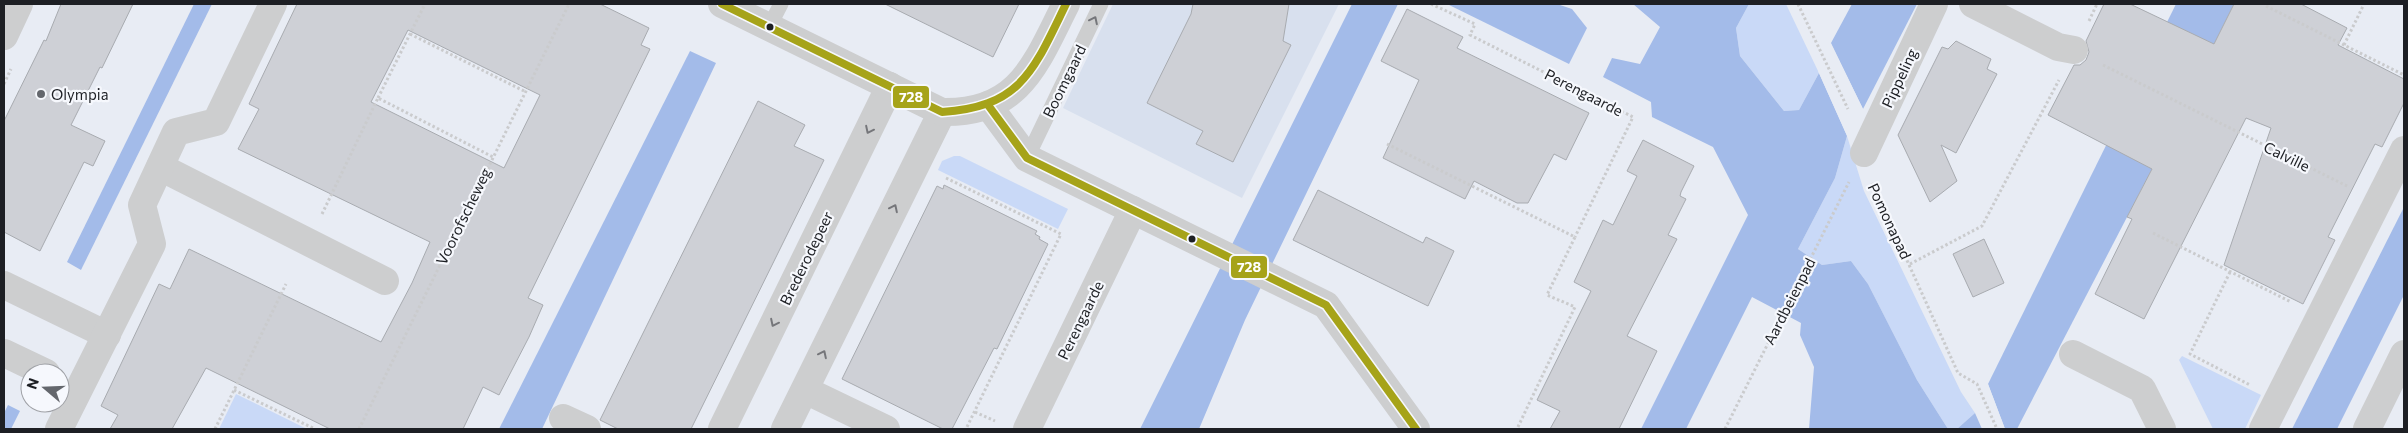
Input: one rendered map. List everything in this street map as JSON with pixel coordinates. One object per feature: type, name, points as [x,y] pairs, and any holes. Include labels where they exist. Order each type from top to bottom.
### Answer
[{"type":"street","points":[[4,36],[19,4]]},
{"type":"street","points":[[70,383],[107,335],[152,244],[142,205],[176,132],[216,122],[273,4]]},
{"type":"street","points":[[722,4],[942,112],[965,112],[988,105],[1016,88],[1034,68],[1066,4]]},
{"type":"street","name":"Pippeling","points":[[1858,151],[1934,4]]},
{"type":"street","points":[[1973,4],[2058,47],[2074,50]]},
{"type":"street","name":"Brederodepeer","points":[[722,429],[890,86]]},
{"type":"street","points":[[988,105],[1027,158],[1326,305],[1416,429]]},
{"type":"street","points":[[785,429],[942,112]]},
{"type":"street","points":[[2264,429],[2279,399],[2293,352],[2320,317],[2404,150]]},
{"type":"street","points":[[160,167],[385,281]]},
{"type":"street","name":"Perengaarde","points":[[1027,429],[1133,210]]},
{"type":"street","points":[[4,286],[107,335]]},
{"type":"street","points":[[4,353],[25,363]]},
{"type":"street","points":[[2073,354],[2142,389],[2162,429]]},
{"type":"street","points":[[2367,429],[2404,354]]},
{"type":"street","points":[[805,390],[886,429]]},
{"type":"street","points":[[58,429],[62,413]]},
{"type":"lane","points":[[764,25],[781,4]]},
{"type":"lane","name":"Boomgaard","points":[[1027,158],[1101,4]]},
{"type":"path","points":[[308,242],[425,4]]},
{"type":"path","name":"Voorofscheweg","points":[[358,429],[568,4]]},
{"type":"path","name":"Perengaarde","points":[[1431,4],[1475,24],[1470,35],[1633,117],[1575,237]]},
{"type":"path","name":"Pomonapad","points":[[1798,4],[1820,50],[1870,179],[1958,373],[1977,384],[1997,429]]},
{"type":"path","points":[[1910,264],[1982,226],[2098,4]]},
{"type":"path","points":[[2344,45],[2364,4],[2369,6]]},
{"type":"path","points":[[2266,6],[2404,75]]},
{"type":"path","points":[[410,34],[526,92]]},
{"type":"path","name":"Calville","points":[[2130,78],[2378,202]]},
{"type":"path","points":[[378,98],[493,157]]},
{"type":"path","points":[[1387,144],[1575,237],[1547,295],[1575,307],[1517,429]]},
{"type":"path","name":"Aardbeienpad","points":[[1725,429],[1777,325],[1858,151]]},
{"type":"path","points":[[916,164],[1061,234],[966,429]]},
{"type":"path","points":[[2152,233],[2320,317]]},
{"type":"path","points":[[2230,272],[2190,354],[2279,399]]},
{"type":"path","points":[[214,429],[286,284]]},
{"type":"path","points":[[234,390],[315,429]]},
{"type":"shaded area","points":[[194,4],[212,4],[81,270],[67,262]]},
{"type":"shaded area","points":[[1113,4],[1339,4],[1242,198],[1063,108]]},
{"type":"shaded area","points":[[1352,4],[1398,4],[1245,320],[1199,429],[1140,429]]},
{"type":"shaded area","points":[[1447,4],[1557,4],[1572,9],[1587,28],[1569,64]]},
{"type":"shaded area","points":[[1633,4],[1749,4],[1736,28],[1740,56],[1784,111],[1799,110],[1819,73],[1847,136],[1835,178],[1798,249],[1822,265],[1851,261],[1868,284],[1917,380],[1948,429],[1809,429],[1814,367],[1800,335],[1801,323],[1752,297],[1686,429],[1641,429],[1748,215],[1713,147],[1652,117],[1651,102],[1603,77],[1612,58],[1640,64],[1660,27]]},
{"type":"shaded area","points":[[1749,4],[1786,4],[1819,73],[1799,110],[1784,111],[1740,56],[1736,28]]},
{"type":"shaded area","points":[[1852,4],[1917,4],[1863,109],[1831,43]]},
{"type":"shaded area","points":[[2176,4],[2234,4],[2152,169],[2017,429],[2005,429],[1988,384]]},
{"type":"shaded area","points":[[690,51],[716,63],[542,429],[499,429]]},
{"type":"shaded area","points":[[1847,136],[1864,191],[1961,392],[1975,413],[1957,429],[1948,429],[1917,380],[1868,284],[1851,261],[1822,265],[1798,249],[1835,178]]},
{"type":"shaded area","points":[[954,156],[960,156],[1068,209],[1058,229],[938,170],[942,161]]},
{"type":"shaded area","points":[[2404,207],[2404,295],[2337,429],[2292,429]]},
{"type":"shaded area","points":[[2182,356],[2261,395],[2245,429],[2213,429],[2179,360]]},
{"type":"shaded area","points":[[236,394],[307,429],[219,429]]},
{"type":"shaded area","points":[[8,405],[20,411],[11,429],[4,429],[4,413]]},
{"type":"shaded area","points":[[1975,413],[1982,429],[1957,429]]},
{"type":"pier","points":[[1829,40],[1864,111],[1860,110],[1828,44]]},
{"type":"pier","points":[[1818,71],[1821,72],[1850,135],[1849,140]]},
{"type":"pier","points":[[1986,381],[2005,429],[2002,429],[1985,385]]},
{"type":"building","points":[[61,4],[133,4],[102,68],[100,67],[71,125],[105,141],[93,166],[84,162],[40,251],[4,232],[4,121],[44,40],[46,41]]},
{"type":"building","points":[[297,4],[600,4],[649,28],[641,45],[650,49],[528,298],[543,305],[529,337],[499,395],[483,387],[463,429],[330,429],[206,368],[172,429],[110,429],[118,415],[101,406],[159,284],[170,289],[189,249],[381,342],[412,283],[430,242],[238,149],[259,109],[249,104]],"holes":[[[408,30],[540,95],[504,168],[371,102]]]},
{"type":"building","points":[[885,4],[1019,4],[993,57]]},
{"type":"building","points":[[1193,4],[1289,4],[1283,41],[1291,45],[1233,162],[1196,144],[1203,131],[1147,103],[1191,14]]},
{"type":"building","points":[[2104,4],[2130,4],[2214,44],[2234,4],[2301,4],[2347,28],[2338,45],[2404,79],[2404,103],[2382,147],[2375,144],[2328,237],[2335,240],[2303,304],[2224,265],[2271,128],[2246,118],[2144,319],[2095,294],[2132,219],[2127,217],[2152,169],[2048,115],[2074,65],[2080,65],[2086,60],[2089,52],[2086,41]]},
{"type":"building","points":[[1407,9],[1463,37],[1457,48],[1589,113],[1566,160],[1554,154],[1528,203],[1517,203],[1474,181],[1465,199],[1383,158],[1419,80],[1381,61]]},
{"type":"building","points":[[1956,41],[1991,59],[1987,69],[1997,74],[1956,153],[1941,145],[1957,181],[1930,202],[1898,135],[1942,47],[1948,49]]},
{"type":"building","points":[[758,101],[805,125],[794,146],[824,160],[691,429],[618,429],[600,420]]},
{"type":"building","points":[[1643,140],[1694,166],[1680,196],[1686,199],[1668,235],[1677,239],[1627,336],[1657,351],[1619,429],[1550,429],[1560,411],[1537,400],[1591,291],[1574,282],[1603,220],[1613,225],[1637,176],[1627,171]]},
{"type":"building","points":[[944,185],[1037,231],[1035,234],[1040,237],[1039,239],[1048,244],[997,349],[994,348],[952,429],[943,429],[842,379],[937,186],[943,189]]},
{"type":"building","points":[[1318,190],[1423,243],[1426,237],[1454,251],[1428,306],[1293,240]]},
{"type":"building","points":[[1984,239],[2004,283],[1973,297],[1953,254]]},
{"type":"transit line","name":"728","points":[[722,4],[942,112],[969,109],[991,102],[1008,93],[1034,65],[1066,4]]},
{"type":"transit line","name":"728","points":[[988,105],[1027,158],[1326,305],[1416,429]]},
{"type":"place","name":"Olympia","points":[[41,94]]}]
